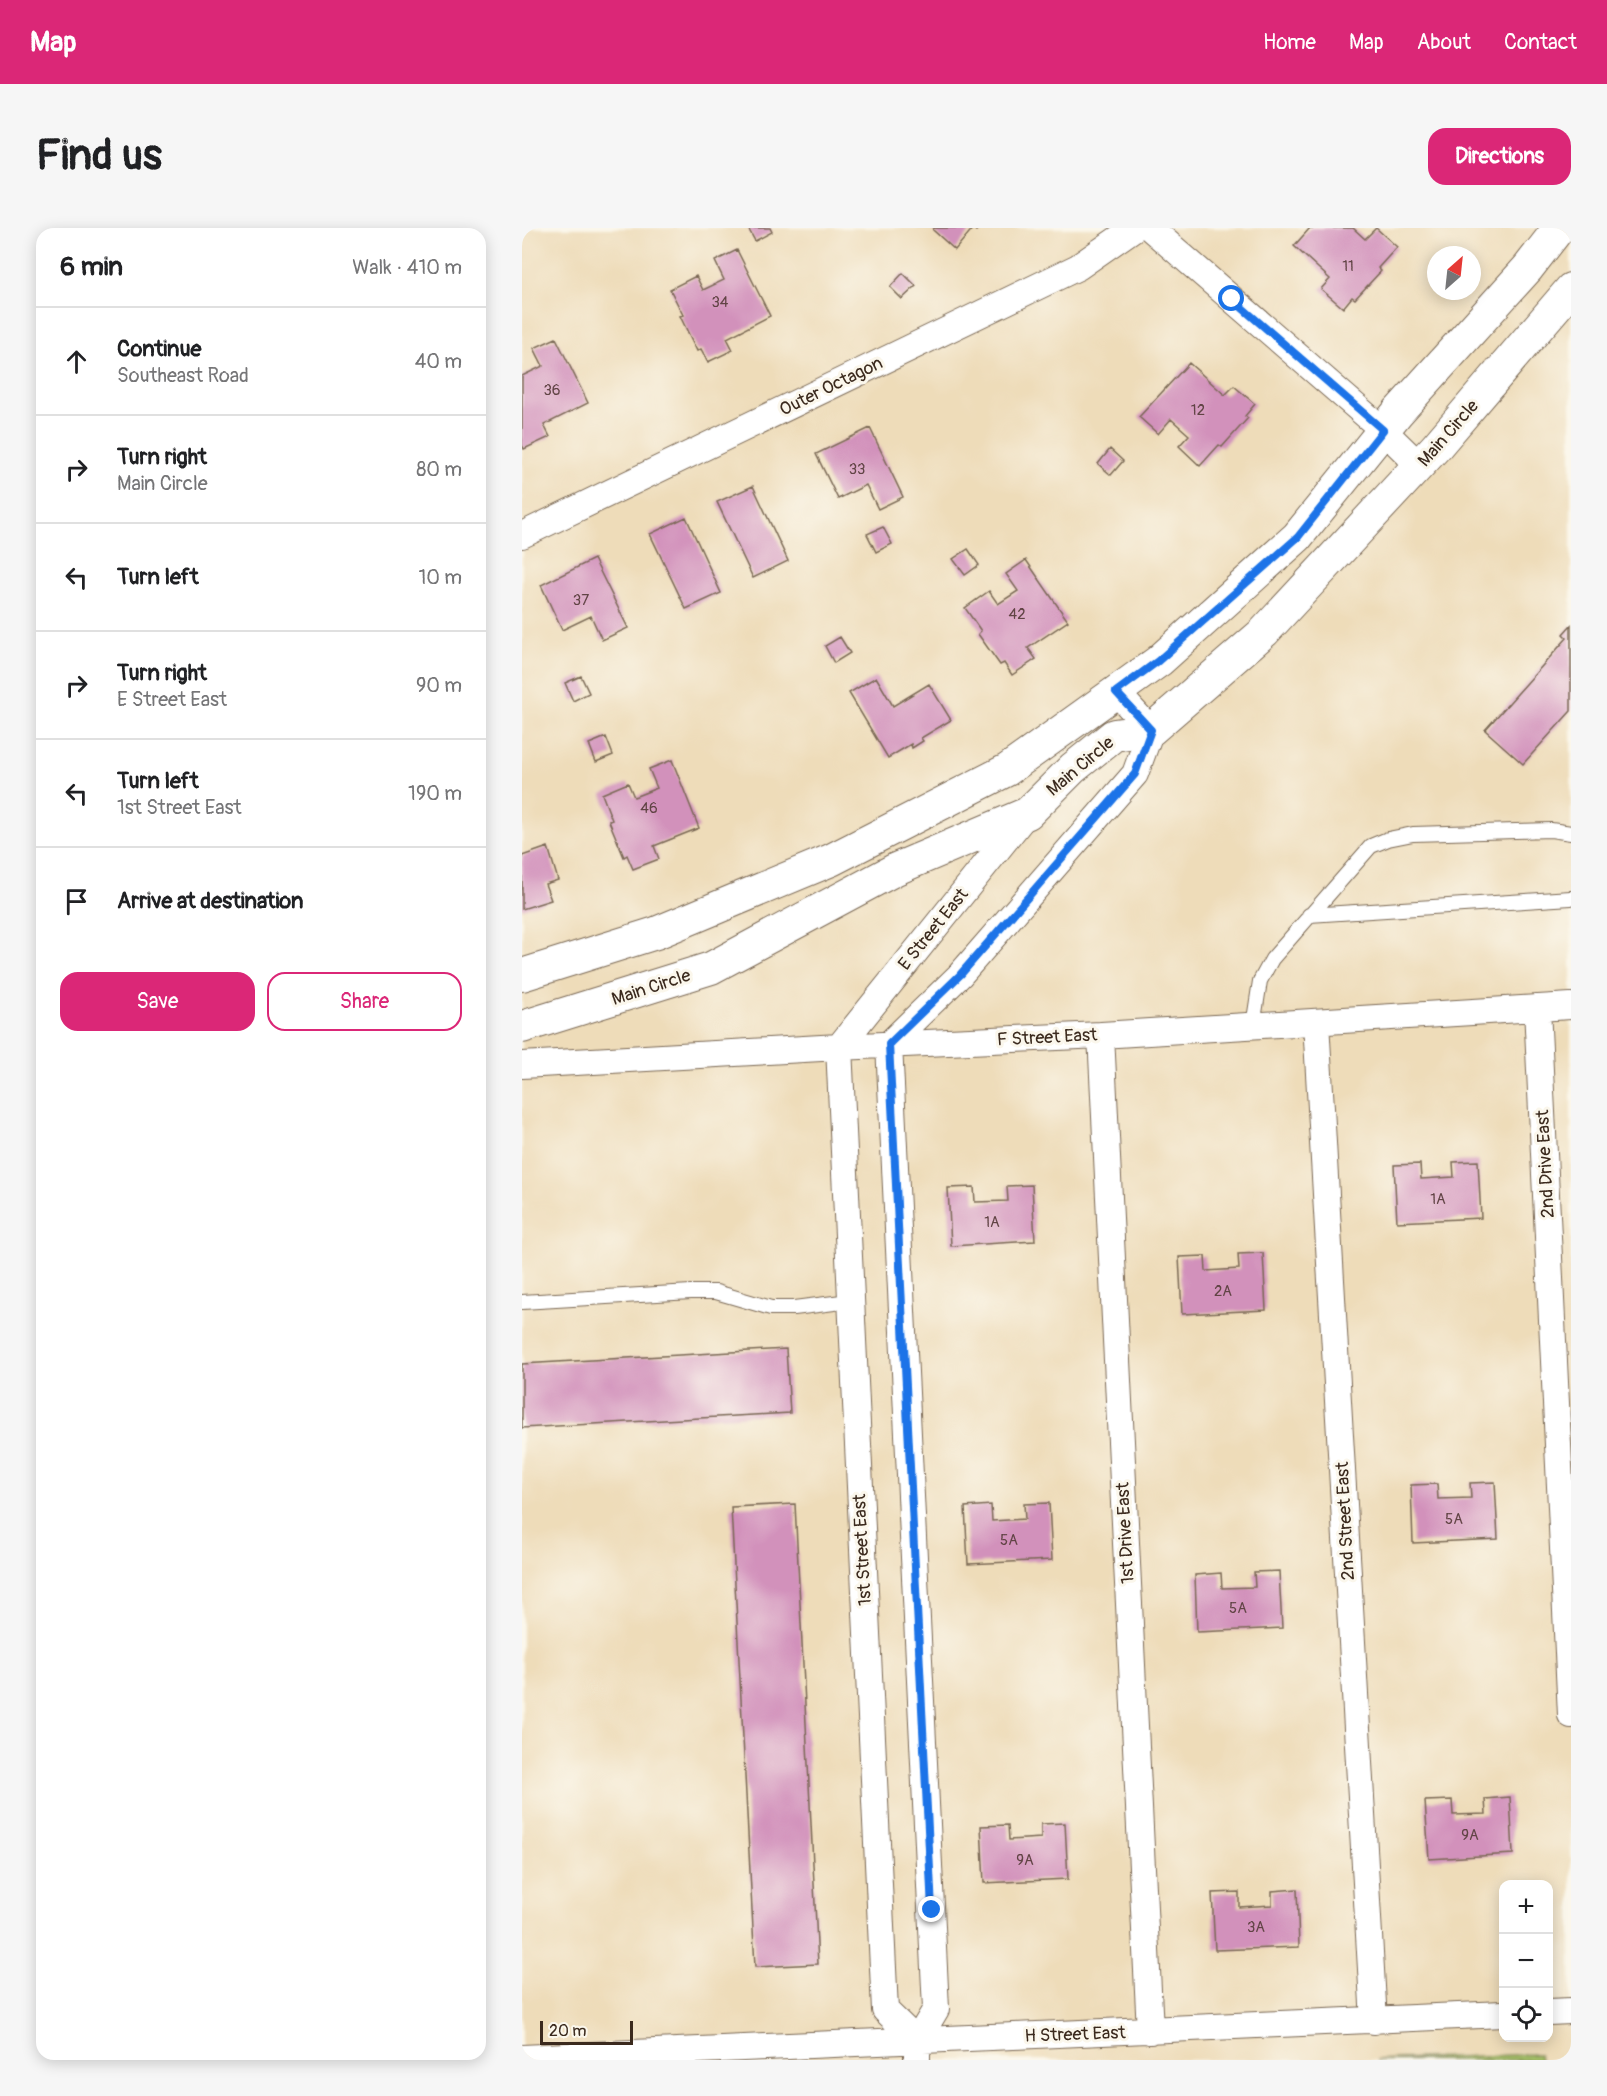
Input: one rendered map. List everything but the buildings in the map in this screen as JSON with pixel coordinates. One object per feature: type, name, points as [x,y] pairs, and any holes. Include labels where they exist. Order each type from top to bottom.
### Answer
[{"type":"street","name":"Outer Octagon","points":[[522,535],[1078,267],[1134,228]]},
{"type":"street","points":[[1150,228],[1383,430],[1419,465]]},
{"type":"street","name":"Main Circle","points":[[522,975],[656,933],[831,860],[1007,770],[1116,692],[1158,661],[1298,537],[1383,430],[1528,268],[1559,228]]},
{"type":"street","name":"Main Circle","points":[[522,1028],[711,968],[896,869],[1028,813],[1073,768],[1114,735],[1151,730],[1264,632],[1419,465],[1571,289]]},
{"type":"street","points":[[917,2050],[936,2009],[889,1044],[960,975],[1135,774],[1151,730],[1116,692]]},
{"type":"street","name":"E Street East","points":[[839,1047],[1028,813]]},
{"type":"street","name":"F Street East","points":[[522,1065],[889,1044],[1101,1035],[1571,1006]]},
{"type":"street","name":"2nd Drive East","points":[[1537,1008],[1571,1715]]},
{"type":"street","name":"2nd Street East","points":[[1316,1022],[1374,2020]]},
{"type":"street","name":"1st Drive East","points":[[1101,1035],[1150,2031]]},
{"type":"street","name":"1st Street East","points":[[839,1047],[885,2010],[917,2050]]},
{"type":"street","points":[[1553,2012],[1571,2011]]},
{"type":"street","name":"H Street East","points":[[522,2058],[647,2051],[917,2050],[1150,2031],[1499,2014]]},
{"type":"lane","points":[[1253,1026],[1260,981],[1272,959],[1371,846],[1388,839],[1413,834],[1539,830],[1571,833]]},
{"type":"lane","points":[[1309,915],[1571,898]]},
{"type":"lane","points":[[522,1302],[691,1292],[716,1292],[771,1308],[794,1308],[850,1301]]},
{"type":"green space","points":[[1539,2054],[1540,2060],[1376,2060]]},
{"type":"route","points":[[932,1910],[889,1044],[960,975],[1135,774],[1151,730],[1116,692],[1158,661],[1298,537],[1383,430],[1232,299]]}]
